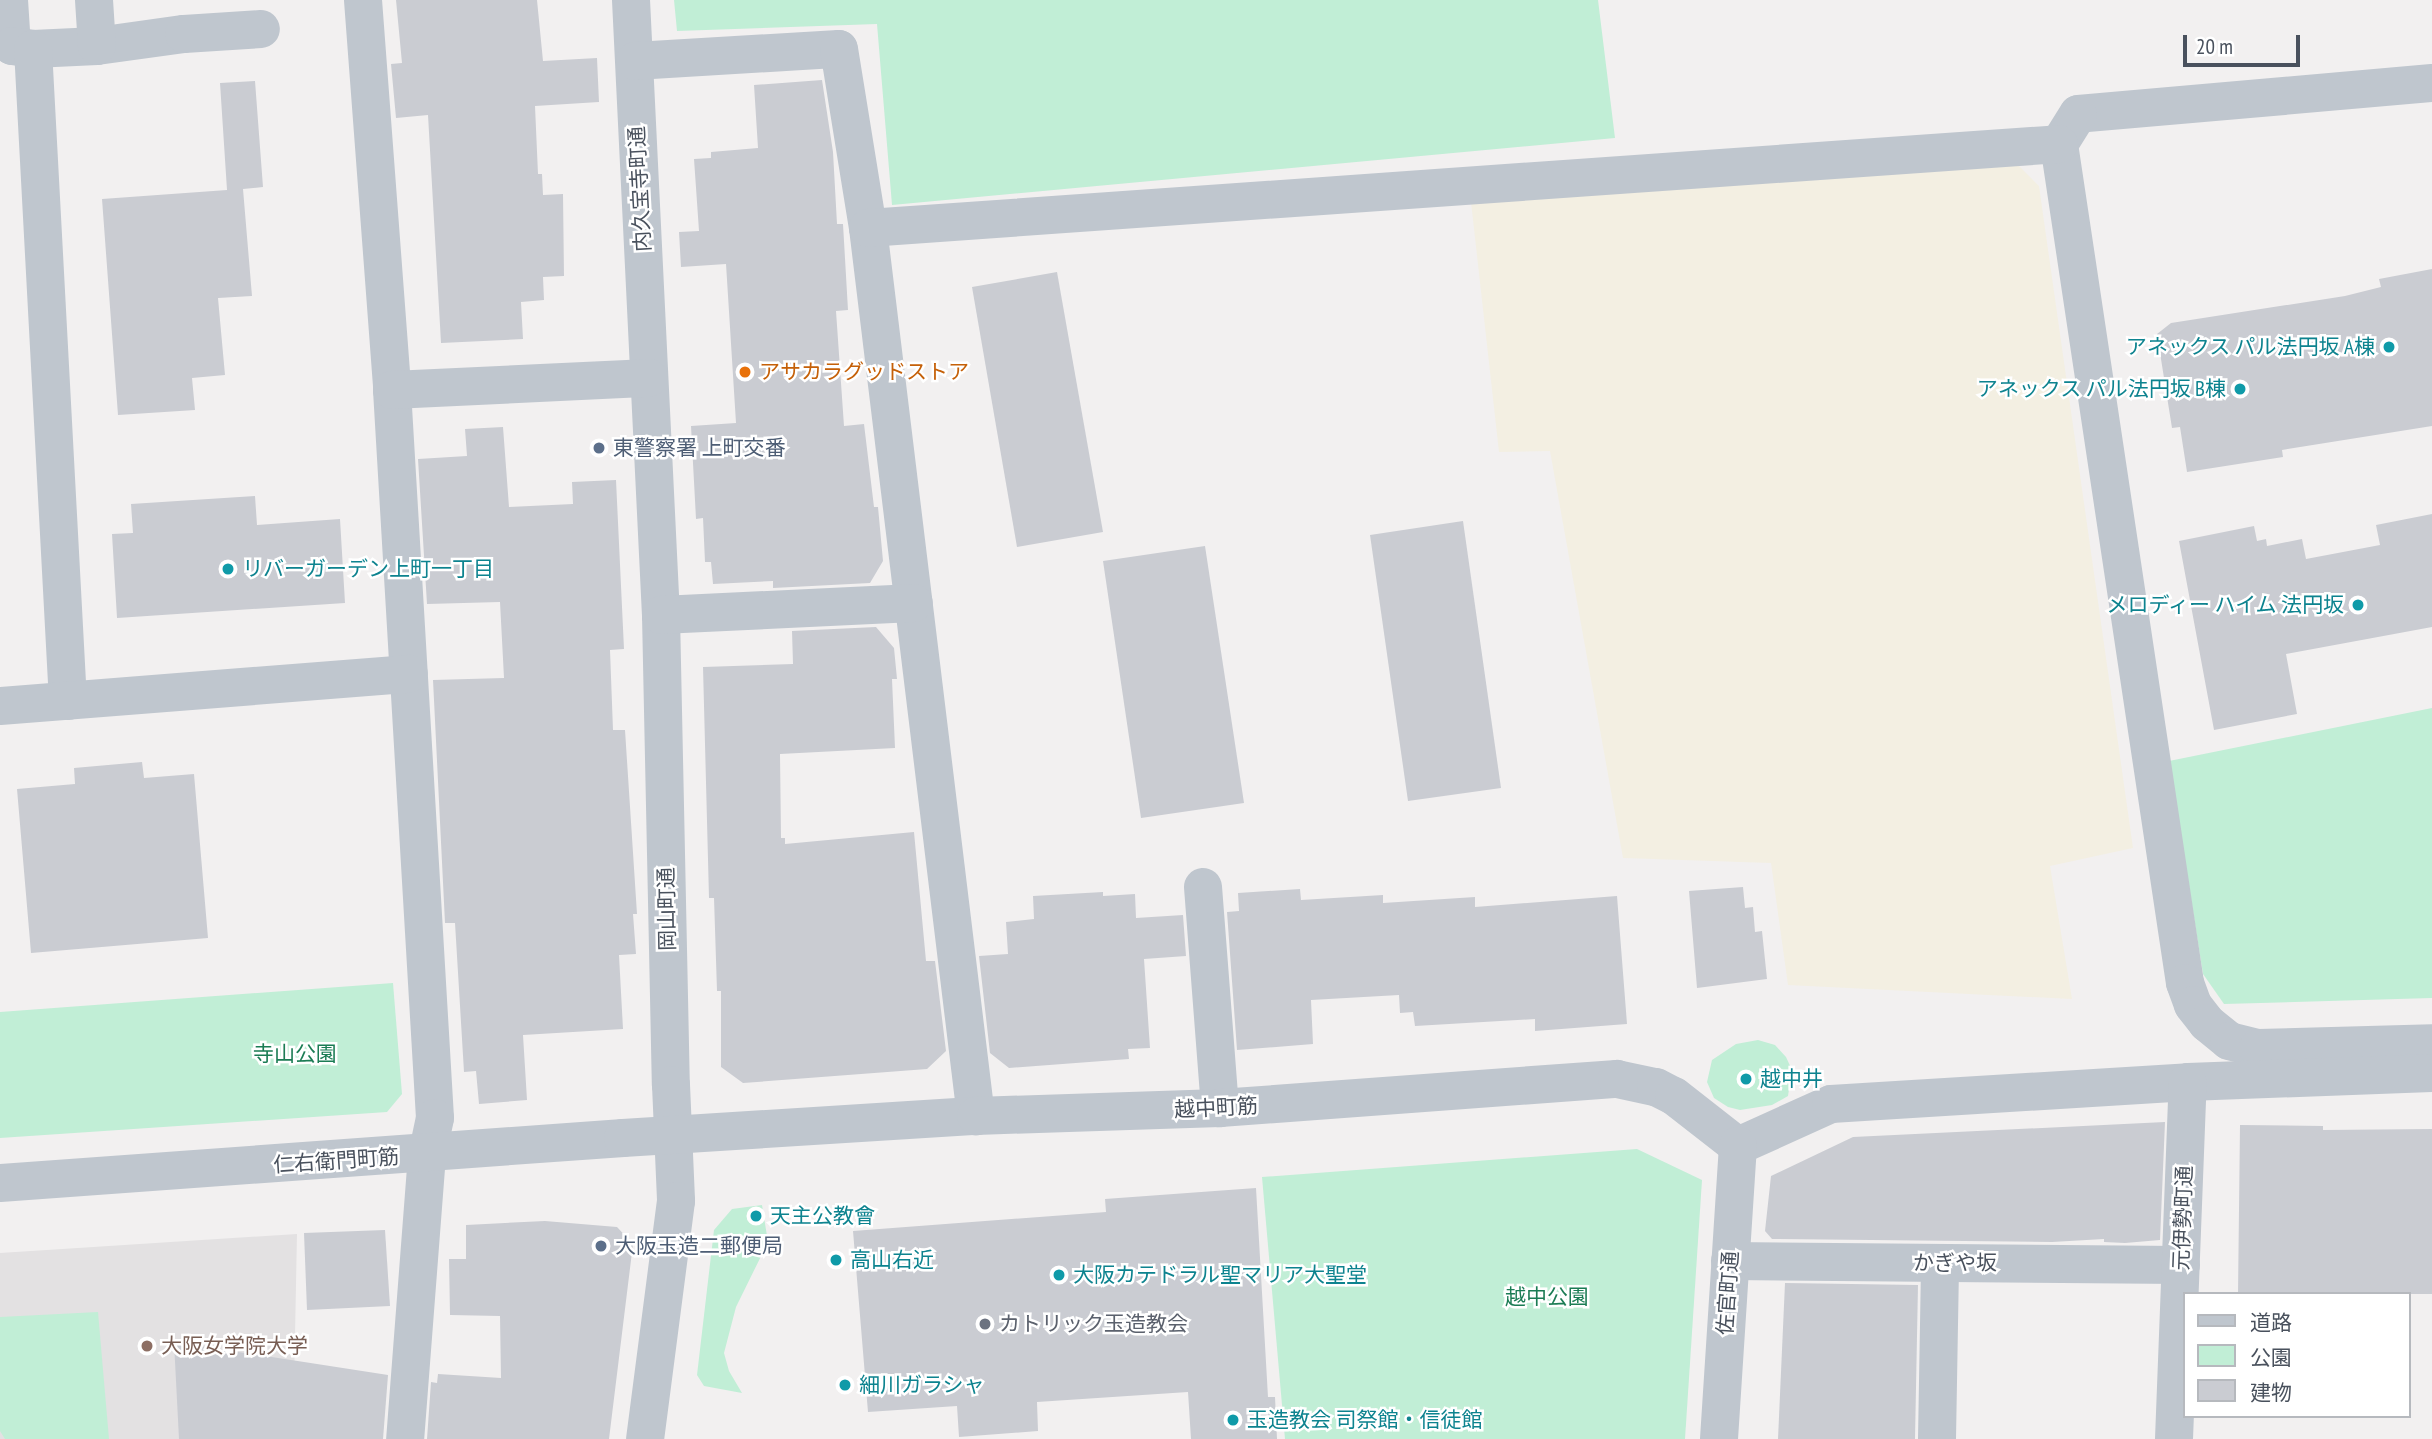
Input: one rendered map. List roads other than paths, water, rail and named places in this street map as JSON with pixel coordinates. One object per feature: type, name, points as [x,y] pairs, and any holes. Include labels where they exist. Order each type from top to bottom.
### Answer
[{"type":"street","points":[[9,0],[12,46],[33,49],[97,46],[184,34],[261,29]]},
{"type":"street","points":[[94,0],[97,46]]},
{"type":"street","points":[[363,0],[392,390],[435,1118],[427,1155],[405,1439]]},
{"type":"street","name":"内久宝寺町通","points":[[631,0],[649,378]]},
{"type":"street","points":[[33,49],[68,701]]},
{"type":"street","points":[[635,61],[839,49],[868,228],[976,1116]]},
{"type":"street","points":[[2432,83],[2078,114],[2059,144],[2185,984],[2193,1005],[2207,1023],[2229,1041],[2258,1048],[2432,1043]]},
{"type":"street","points":[[868,228],[2059,144]]},
{"type":"street","points":[[392,390],[649,378]]},
{"type":"street","name":"岡山町通","points":[[645,1439],[676,1201],[660,615],[649,378]]},
{"type":"street","points":[[660,615],[914,603]]},
{"type":"street","points":[[0,706],[410,674]]},
{"type":"street","points":[[1203,887],[1220,1108]]},
{"type":"street","points":[[1738,1146],[1831,1104],[2188,1082],[2432,1073]]},
{"type":"street","name":"越中町筋","points":[[673,1135],[976,1116],[1220,1108],[1617,1079],[1656,1087],[1674,1096],[1738,1146]]},
{"type":"street","name":"元伊勢町通","points":[[2174,1439],[2188,1082]]},
{"type":"street","name":"仁右衛門町筋","points":[[0,1183],[427,1155],[673,1135]]},
{"type":"street","name":"佐官町通","points":[[1719,1439],[1738,1146]]},
{"type":"street","name":"かぎや坂","points":[[1730,1261],[2181,1265]]},
{"type":"street","points":[[1937,1439],[1940,1263]]},
{"type":"place","name":"アネックス パル法円坂 A棟","points":[[2389,347]]},
{"type":"place","name":"アサカラグッドストア","points":[[745,372]]},
{"type":"place","name":"アネックス パル法円坂 B棟","points":[[2240,389]]},
{"type":"place","name":"東警察署 上町交番","points":[[599,448]]},
{"type":"place","name":"リバーガーデン上町一丁目","points":[[228,569]]},
{"type":"place","name":"メロディー ハイム 法円坂","points":[[2358,605]]},
{"type":"place","name":"越中井","points":[[1746,1079]]},
{"type":"place","name":"天主公教會","points":[[756,1216]]},
{"type":"place","name":"大阪玉造二郵便局","points":[[601,1246]]},
{"type":"place","name":"高山右近","points":[[836,1260]]},
{"type":"place","name":"大阪カテドラル聖マリア大聖堂","points":[[1059,1275]]},
{"type":"place","name":"カトリック玉造教会","points":[[985,1324]]},
{"type":"place","name":"大阪女学院大学","points":[[147,1346]]},
{"type":"place","name":"細川ガラシャ","points":[[845,1385]]},
{"type":"place","name":"玉造教会 司祭館・信徒館","points":[[1233,1420]]},
{"type":"park label","name":"寺山公園","points":[[295,1054]]},
{"type":"park label","name":"越中公園","points":[[1547,1297]]}]
